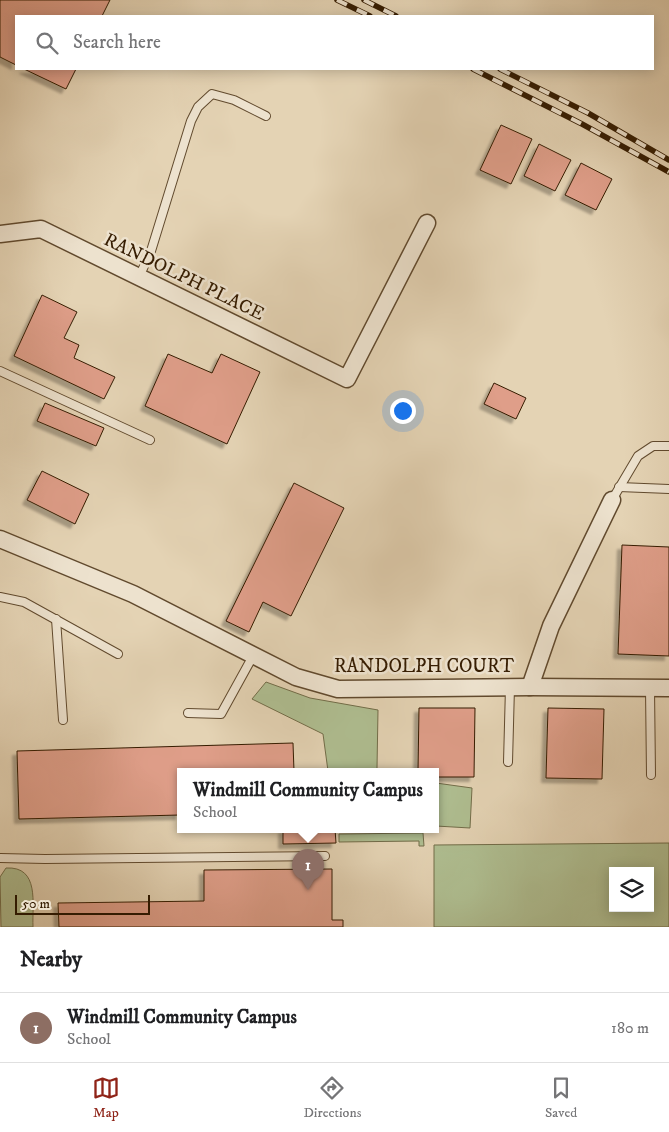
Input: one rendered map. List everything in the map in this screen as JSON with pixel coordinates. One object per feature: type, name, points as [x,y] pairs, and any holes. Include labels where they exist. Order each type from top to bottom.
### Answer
[{"type":"street","name":"RANDOLPH PLACE","points":[[0,234],[40,229],[347,378],[427,223]]},
{"type":"street","points":[[530,687],[551,626],[615,493]]},
{"type":"street","name":"RANDOLPH COURT","points":[[0,539],[133,594],[296,677],[338,689],[669,688]]},
{"type":"lane","points":[[139,277],[150,251],[191,121],[198,107],[212,94],[234,100],[266,116]]},
{"type":"lane","points":[[0,371],[150,440]]},
{"type":"lane","points":[[615,493],[638,456],[653,446],[669,446]]},
{"type":"lane","points":[[615,493],[669,489]]},
{"type":"lane","points":[[0,597],[24,602],[118,654]]},
{"type":"lane","points":[[56,620],[63,720]]},
{"type":"lane","points":[[188,713],[221,714],[254,656]]},
{"type":"lane","points":[[508,762],[510,687]]},
{"type":"lane","points":[[650,688],[651,776]]},
{"type":"lane","points":[[0,858],[326,856]]},
{"type":"green space","points":[[266,682],[310,698],[378,710],[377,768],[328,768],[323,734],[252,699]]},
{"type":"green space","points":[[439,783],[472,788],[470,828],[439,826]]},
{"type":"green space","points":[[423,833],[424,846],[419,846],[419,841],[339,842],[339,834]]},
{"type":"green space","points":[[669,843],[669,927],[434,927],[434,845]]},
{"type":"green space","points":[[6,868],[17,869],[24,873],[29,880],[33,898],[33,927],[1,927],[0,877]]},
{"type":"building","points":[[0,0],[110,0],[102,15],[15,15],[15,64],[0,57]]},
{"type":"building","points":[[26,70],[76,70],[66,89]]},
{"type":"building","points":[[501,125],[532,139],[511,184],[480,170]]},
{"type":"building","points":[[539,144],[571,160],[555,191],[524,176]]},
{"type":"building","points":[[581,163],[612,179],[596,210],[565,195]]},
{"type":"building","points":[[42,295],[77,312],[64,338],[79,345],[74,358],[115,377],[104,399],[14,356]]},
{"type":"building","points":[[168,354],[212,373],[221,354],[260,372],[227,444],[145,406]]},
{"type":"building","points":[[494,383],[526,398],[516,419],[484,404]]},
{"type":"building","points":[[45,403],[104,428],[96,446],[37,421]]},
{"type":"building","points":[[42,471],[89,494],[75,524],[27,500]]},
{"type":"building","points":[[294,483],[344,508],[291,616],[263,602],[249,632],[226,621]]},
{"type":"building","points":[[622,545],[669,547],[669,656],[618,654]]},
{"type":"building","points":[[419,708],[475,708],[474,777],[439,777],[439,768],[418,768]]},
{"type":"building","points":[[548,708],[604,709],[602,779],[546,778]]},
{"type":"building","points":[[293,743],[294,768],[177,768],[177,815],[19,819],[17,751]]},
{"type":"building","points":[[283,833],[335,833],[336,843],[283,844]]},
{"type":"building","points":[[332,869],[332,920],[343,920],[343,927],[59,927],[58,903],[204,901],[204,870]]},
{"type":"railway","points":[[337,0],[368,15]]},
{"type":"railway","points":[[364,0],[394,15]]},
{"type":"railway","points":[[475,70],[582,124],[669,172]]},
{"type":"railway","points":[[502,70],[588,113],[669,160]]},
{"type":"place","name":"Windmill Community Campus","points":[[308,890]]}]
